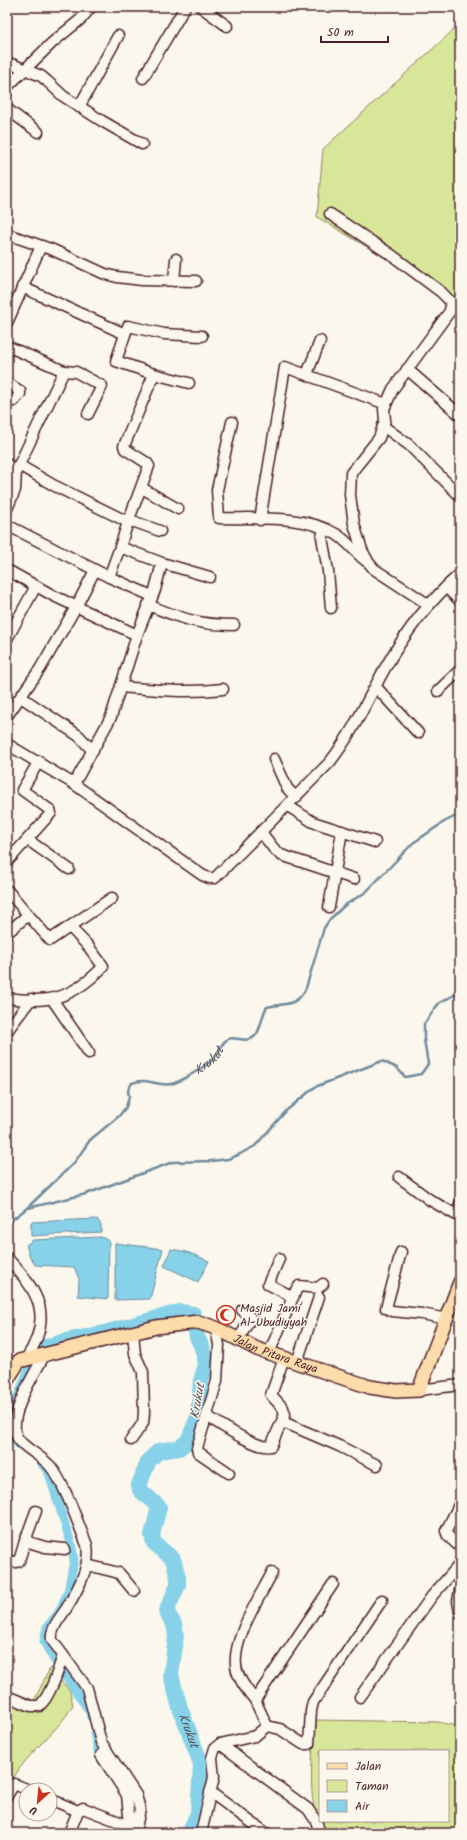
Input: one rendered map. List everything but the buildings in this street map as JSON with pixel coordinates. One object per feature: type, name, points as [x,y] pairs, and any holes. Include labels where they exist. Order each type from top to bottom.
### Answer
[{"type":"main road","points":[[419,1390],[460,1282]]},
{"type":"main road","name":"Jalan Pitara Raya","points":[[7,1380],[18,1362],[156,1327],[192,1323],[216,1328],[238,1340],[269,1353],[370,1386],[396,1391],[419,1390]]},
{"type":"street","points":[[7,87],[53,42],[81,19],[91,7]]},
{"type":"street","points":[[143,78],[185,7]]},
{"type":"street","points":[[201,7],[227,26]]},
{"type":"street","points":[[79,107],[118,36]]},
{"type":"street","points":[[7,62],[47,80],[57,92],[79,107],[142,144]]},
{"type":"street","points":[[7,109],[38,132]]},
{"type":"street","points":[[330,214],[393,256],[442,292],[456,309],[407,369],[393,389],[386,404],[383,426],[379,438],[356,464],[350,477],[350,495],[354,524],[362,550],[369,563]]},
{"type":"street","points":[[7,234],[63,254],[105,274],[142,280],[196,281]]},
{"type":"street","points":[[7,323],[41,246]]},
{"type":"street","points":[[174,281],[176,259]]},
{"type":"street","points":[[22,287],[125,334]]},
{"type":"street","points":[[189,383],[117,362],[129,325],[164,334],[202,336]]},
{"type":"street","points":[[307,374],[320,341]]},
{"type":"street","points":[[7,346],[64,371],[76,372],[102,386],[88,414]]},
{"type":"street","points":[[260,520],[285,367],[386,404]]},
{"type":"street","points":[[407,369],[460,415]]},
{"type":"street","points":[[7,508],[15,490],[17,468],[64,371]]},
{"type":"street","points":[[109,577],[128,522],[142,488],[149,464],[125,449],[124,446],[154,374]]},
{"type":"street","points":[[7,383],[20,391],[20,394],[14,401]]},
{"type":"street","points":[[232,422],[217,490],[219,518],[298,521],[314,524],[336,534],[374,568],[428,605]]},
{"type":"street","points":[[383,426],[409,444],[460,496]]},
{"type":"street","points":[[7,464],[128,522],[135,522],[160,531]]},
{"type":"street","points":[[142,488],[178,509]]},
{"type":"street","points":[[7,525],[109,577],[177,617],[196,622],[234,626]]},
{"type":"street","points":[[324,529],[322,537],[328,571],[331,608]]},
{"type":"street","points":[[120,547],[162,563],[210,577]]},
{"type":"street","points":[[74,784],[108,726],[162,563]]},
{"type":"street","points":[[7,716],[21,697],[76,607],[95,570]]},
{"type":"street","points":[[9,571],[76,607],[137,635]]},
{"type":"street","points":[[7,744],[74,784],[206,877],[218,877],[316,778],[337,754],[376,687],[392,656],[428,605],[460,574]]},
{"type":"street","points":[[7,639],[36,586]]},
{"type":"street","points":[[446,587],[460,601]]},
{"type":"street","points":[[438,691],[460,670]]},
{"type":"street","points":[[121,686],[167,692],[223,689]]},
{"type":"street","points":[[376,687],[418,733]]},
{"type":"street","points":[[21,697],[78,736],[92,751]]},
{"type":"street","points":[[274,759],[287,788],[296,798]]},
{"type":"street","points":[[7,862],[51,813],[50,810],[22,790],[39,762]]},
{"type":"street","points":[[288,806],[313,822],[375,842]]},
{"type":"street","points":[[329,907],[342,831]]},
{"type":"street","points":[[261,832],[274,849],[281,855],[354,879]]},
{"type":"street","points":[[28,840],[70,870]]},
{"type":"street","points":[[7,890],[50,940],[86,914],[112,898]]},
{"type":"street","points":[[7,933],[28,915]]},
{"type":"street","points":[[7,998],[52,999],[66,995],[79,989],[103,967],[88,946],[70,927]]},
{"type":"street","points":[[7,1030],[31,999]]},
{"type":"street","points":[[52,999],[89,1053]]},
{"type":"street","points":[[399,1178],[429,1199],[460,1217]]},
{"type":"street","points":[[460,1204],[460,1210]]},
{"type":"street","points":[[401,1252],[386,1308],[392,1311],[422,1314],[447,1319]]},
{"type":"street","points":[[7,1258],[22,1273],[34,1293],[40,1309],[42,1323],[36,1342],[35,1358],[15,1417],[15,1432],[19,1440],[44,1460],[57,1476],[87,1545],[87,1565],[73,1596],[51,1636],[54,1645],[87,1688],[98,1733],[105,1750],[124,1774],[136,1795],[140,1810],[130,1828]]},
{"type":"street","points":[[279,1259],[268,1284],[293,1297]]},
{"type":"street","points":[[269,1353],[298,1287],[318,1288],[323,1284]]},
{"type":"street","points":[[297,1362],[319,1297]]},
{"type":"street","points":[[238,1340],[251,1318],[242,1310]]},
{"type":"street","points":[[216,1328],[219,1345],[218,1372],[197,1445],[198,1452],[229,1473]]},
{"type":"street","points":[[131,1440],[143,1423],[144,1413],[143,1372],[135,1354],[132,1333]]},
{"type":"street","points":[[206,1416],[266,1447],[273,1444],[283,1422],[285,1411],[271,1395],[284,1358]]},
{"type":"street","points":[[419,1390],[460,1385]]},
{"type":"street","points":[[283,1422],[339,1446],[377,1465]]},
{"type":"street","points":[[460,1503],[446,1531],[448,1536],[460,1547]]},
{"type":"street","points":[[7,1561],[19,1561],[36,1511]]},
{"type":"street","points":[[25,1541],[45,1547],[66,1549]]},
{"type":"street","points":[[360,1697],[429,1601],[460,1564]]},
{"type":"street","points":[[87,1565],[119,1573],[134,1591]]},
{"type":"street","points":[[267,1726],[255,1700],[240,1678],[237,1670],[236,1657],[241,1637],[249,1617],[272,1573]]},
{"type":"street","points":[[255,1700],[333,1584]]},
{"type":"street","points":[[460,1591],[458,1601],[460,1613]]},
{"type":"street","points":[[267,1726],[280,1729],[303,1744],[309,1744],[311,1711],[314,1702],[382,1600]]},
{"type":"street","points":[[7,1696],[31,1706],[39,1706],[44,1701],[59,1668],[62,1656]]},
{"type":"street","points":[[202,1833],[214,1772],[212,1754],[215,1748],[220,1744],[255,1736],[267,1726]]},
{"type":"street","points":[[220,1744],[308,1809],[316,1821],[320,1833]]},
{"type":"street","points":[[101,1755],[127,1795],[130,1828]]},
{"type":"street","points":[[7,1796],[14,1784],[18,1786]]},
{"type":"street","points":[[210,1792],[266,1833]]},
{"type":"street","points":[[58,1802],[78,1811]]},
{"type":"street","points":[[69,1833],[78,1811],[83,1808],[130,1828]]},
{"type":"green space","points":[[460,24],[460,310],[422,280],[317,217],[323,149]]},
{"type":"green space","points":[[50,1668],[70,1691],[73,1705],[60,1724],[28,1758],[14,1777],[7,1774],[7,1714],[12,1707],[29,1711]]},
{"type":"green space","points":[[315,1720],[438,1722],[453,1725],[460,1730],[460,1833],[323,1833],[317,1820],[314,1807],[312,1792],[312,1763]]},
{"type":"water","points":[[97,1219],[101,1225],[101,1232],[31,1236],[31,1222]]},
{"type":"water","points":[[101,1237],[109,1241],[108,1299],[78,1296],[79,1279],[74,1267],[35,1265],[30,1257],[26,1245],[33,1240]]},
{"type":"water","points":[[115,1243],[163,1249],[150,1299],[115,1300]]},
{"type":"water","points":[[171,1249],[187,1252],[209,1261],[198,1282],[164,1266]]},
{"type":"waterway","name":"Krukut","points":[[7,1229],[13,1219],[27,1208],[74,1163],[90,1140],[119,1116],[126,1107],[129,1097],[128,1090],[132,1083],[138,1081],[148,1081],[166,1085],[181,1080],[212,1060],[223,1043],[228,1039],[232,1038],[244,1040],[252,1038],[256,1035],[267,1007],[290,1003],[299,998],[306,988],[324,928],[330,919],[345,905],[366,892],[413,843],[444,822],[460,814]]},
{"type":"waterway","points":[[28,1208],[86,1194],[173,1162],[212,1161],[228,1159],[238,1155],[255,1146],[287,1110],[315,1087],[382,1061],[397,1068],[405,1077],[421,1074],[428,1064],[424,1039],[424,1024],[439,1003],[460,992]]},
{"type":"waterway","name":"Krukut","points":[[37,1347],[46,1347],[108,1332],[180,1312],[193,1314],[197,1337],[202,1347],[206,1364],[201,1381],[198,1417],[188,1441],[179,1448],[159,1451],[149,1460],[139,1485],[140,1490],[159,1507],[152,1535],[154,1543],[173,1559],[178,1577],[178,1585],[168,1607],[167,1613],[174,1624],[176,1636],[171,1675],[180,1708],[201,1764],[198,1813],[189,1833]]},
{"type":"waterway","points":[[19,1445],[10,1433],[9,1420],[35,1354]]},
{"type":"waterway","points":[[42,1464],[48,1471],[71,1543],[74,1560],[68,1592],[58,1614],[47,1627],[44,1642],[53,1658],[90,1712],[91,1717]]},
{"type":"waterway","points":[[94,1733],[102,1761]]},
{"type":"place","name":"Masjid Jami' Al-Ubudiyyah","points":[[226,1315]]}]
